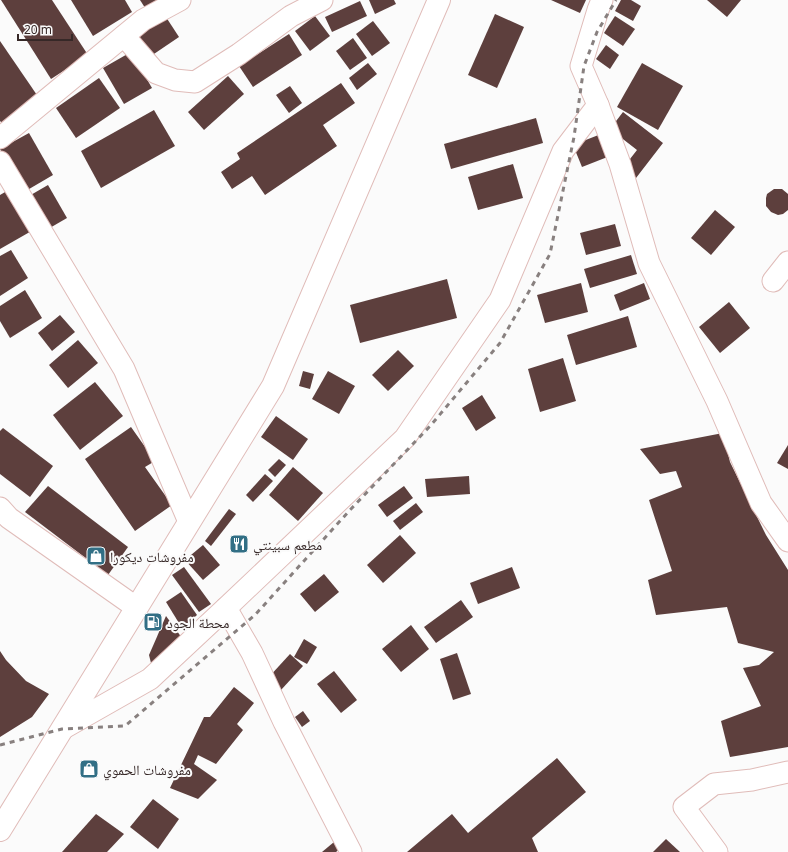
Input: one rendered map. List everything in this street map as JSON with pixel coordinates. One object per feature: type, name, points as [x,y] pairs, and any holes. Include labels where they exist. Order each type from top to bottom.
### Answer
[{"type":"main road","points":[[0,830],[273,386],[439,0]]},
{"type":"street","points":[[0,138],[143,20],[180,0]]},
{"type":"street","points":[[124,36],[156,74],[175,80],[195,82],[239,54],[291,16],[322,0]]},
{"type":"street","points":[[602,0],[581,66],[598,105],[620,164],[649,263],[717,401],[761,503],[788,541]]},
{"type":"street","points":[[62,729],[150,679],[405,438],[500,300],[563,151],[598,105]]},
{"type":"street","points":[[0,162],[124,369],[189,522]]},
{"type":"street","points":[[773,281],[788,262]]},
{"type":"street","points":[[0,508],[9,518],[137,608]]},
{"type":"street","points":[[226,608],[252,653],[284,722],[351,852]]},
{"type":"street","points":[[717,852],[684,807],[714,784],[752,780],[788,772]]},
{"type":"building","points":[[1,0],[52,0],[88,55],[51,79]]},
{"type":"building","points":[[71,0],[125,0],[132,12],[93,36]]},
{"type":"building","points":[[140,0],[171,0],[149,14]]},
{"type":"building","points":[[369,0],[394,0],[396,4],[375,14]]},
{"type":"building","points":[[551,0],[586,0],[580,13]]},
{"type":"building","points":[[621,0],[631,0],[641,6],[633,21],[615,11]]},
{"type":"building","points":[[707,0],[741,0],[727,17]]},
{"type":"building","points":[[360,1],[367,16],[332,32],[325,17]]},
{"type":"building","points":[[164,14],[179,37],[148,58],[132,34]]},
{"type":"building","points":[[495,14],[524,27],[497,88],[468,75]]},
{"type":"building","points":[[315,16],[330,36],[310,51],[295,31]]},
{"type":"building","points":[[615,16],[635,29],[623,46],[604,33]]},
{"type":"building","points":[[373,21],[390,43],[372,56],[356,34]]},
{"type":"building","points":[[289,34],[302,55],[253,87],[239,66]]},
{"type":"building","points":[[353,38],[367,58],[350,70],[336,51]]},
{"type":"building","points":[[0,41],[39,98],[2,123],[0,121]]},
{"type":"building","points":[[606,45],[619,55],[610,69],[596,59]]},
{"type":"building","points":[[131,52],[152,88],[124,104],[103,68]]},
{"type":"building","points":[[368,63],[377,74],[357,90],[349,78]]},
{"type":"building","points":[[642,63],[683,86],[658,130],[617,107]]},
{"type":"building","points":[[228,76],[244,94],[204,130],[188,112]]},
{"type":"building","points":[[99,78],[120,108],[76,138],[56,108]]},
{"type":"building","points":[[341,83],[355,103],[323,125],[337,146],[265,195],[252,176],[232,189],[221,172],[240,159],[237,153]]},
{"type":"building","points":[[290,86],[302,103],[289,113],[276,95]]},
{"type":"building","points":[[154,110],[175,146],[101,188],[81,151]]},
{"type":"building","points":[[623,112],[663,143],[636,178],[623,168],[637,150],[610,129]]},
{"type":"building","points":[[536,118],[543,143],[451,169],[444,144]]},
{"type":"building","points":[[29,133],[53,175],[24,192],[0,149]]},
{"type":"building","points":[[601,134],[610,156],[582,167],[573,145]]},
{"type":"building","points":[[513,164],[523,198],[478,210],[468,177]]},
{"type":"building","points":[[48,185],[67,218],[48,229],[29,196]]},
{"type":"building","points":[[12,188],[35,229],[0,249],[0,195]]},
{"type":"building","points":[[774,189],[782,189],[788,194],[788,210],[783,214],[778,215],[771,212],[766,206],[767,194]]},
{"type":"building","points":[[715,210],[735,227],[711,255],[691,238]]},
{"type":"building","points":[[615,224],[621,246],[586,255],[580,233]]},
{"type":"building","points":[[11,250],[28,278],[0,296],[0,256]]},
{"type":"building","points":[[631,255],[637,274],[590,288],[584,269]]},
{"type":"building","points":[[447,279],[457,318],[360,343],[350,305]]},
{"type":"building","points":[[581,283],[588,312],[545,323],[537,295]]},
{"type":"building","points":[[644,283],[650,299],[620,311],[614,295]]},
{"type":"building","points":[[25,290],[42,318],[10,338],[0,321],[0,306]]},
{"type":"building","points":[[729,302],[750,328],[720,353],[699,327]]},
{"type":"building","points":[[60,315],[75,332],[52,351],[38,333]]},
{"type":"building","points":[[628,316],[637,347],[576,365],[567,335]]},
{"type":"building","points":[[78,340],[98,363],[68,388],[49,365]]},
{"type":"building","points":[[398,350],[414,366],[388,391],[372,375]]},
{"type":"building","points":[[563,358],[576,401],[540,412],[528,369]]},
{"type":"building","points":[[303,371],[314,374],[310,389],[299,386]]},
{"type":"building","points":[[328,371],[355,386],[339,414],[312,399]]},
{"type":"building","points":[[95,382],[123,416],[80,450],[53,415]]},
{"type":"building","points":[[482,395],[496,418],[476,431],[462,408]]},
{"type":"building","points":[[276,416],[308,439],[293,460],[261,437]]},
{"type":"building","points":[[131,427],[155,461],[145,467],[172,505],[135,531],[85,459]]},
{"type":"building","points":[[3,428],[53,466],[30,497],[0,474],[0,431]]},
{"type":"building","points":[[723,433],[730,462],[766,535],[788,570],[788,747],[730,757],[721,721],[761,706],[743,668],[759,665],[774,652],[738,643],[727,607],[656,615],[648,580],[672,571],[649,500],[682,487],[676,471],[660,474],[640,449]]},
{"type":"building","points":[[788,445],[788,469],[777,463]]},
{"type":"building","points":[[279,459],[286,465],[275,477],[268,470]]},
{"type":"building","points":[[293,467],[323,493],[298,521],[269,495]]},
{"type":"building","points":[[265,474],[273,481],[253,502],[246,495]]},
{"type":"building","points":[[469,476],[470,494],[427,497],[425,479]]},
{"type":"building","points":[[48,486],[128,547],[108,575],[25,512]]},
{"type":"building","points":[[404,486],[413,498],[387,517],[378,505]]},
{"type":"building","points":[[416,503],[423,512],[400,530],[393,521]]},
{"type":"building","points":[[229,509],[236,514],[211,546],[205,541]]},
{"type":"building","points":[[400,535],[416,553],[383,583],[367,565]]},
{"type":"building","points":[[203,545],[220,565],[203,580],[185,560]]},
{"type":"building","points":[[184,567],[211,604],[199,612],[172,575]]},
{"type":"building","points":[[512,567],[520,588],[478,604],[470,583]]},
{"type":"building","points":[[324,574],[339,592],[315,612],[300,594]]},
{"type":"building","points":[[181,592],[197,615],[182,628],[166,602]]},
{"type":"building","points":[[461,600],[473,617],[436,643],[424,627]]},
{"type":"building","points":[[166,616],[182,638],[152,667],[149,655]]},
{"type":"building","points":[[411,625],[429,649],[401,672],[382,649]]},
{"type":"building","points":[[304,639],[317,647],[307,664],[294,657]]},
{"type":"building","points":[[0,651],[6,660],[26,681],[49,694],[32,717],[0,737]]},
{"type":"building","points":[[457,653],[471,694],[453,700],[440,659]]},
{"type":"building","points":[[290,654],[303,666],[281,690],[268,678]]},
{"type":"building","points":[[334,671],[357,700],[341,713],[317,684]]},
{"type":"building","points":[[234,687],[254,703],[237,724],[243,730],[216,764],[198,755],[194,764],[217,780],[198,799],[170,788],[204,717],[210,717]]},
{"type":"building","points":[[303,711],[310,721],[302,727],[295,717]]},
{"type":"building","points":[[557,758],[586,792],[532,838],[538,852],[407,852],[452,814],[468,833]]},
{"type":"building","points":[[153,799],[179,819],[158,849],[130,827]]},
{"type":"building","points":[[96,814],[124,834],[107,852],[62,852]]},
{"type":"building","points":[[666,839],[680,852],[653,852]]},
{"type":"building","points":[[334,842],[340,849],[336,852],[322,852]]},
{"type":"railway","points":[[0,745],[62,729],[125,726],[255,615],[350,510],[431,425],[500,343],[550,254],[574,137],[584,66],[597,32],[616,0]]},
{"type":"place","name":"مطعم سبينتي","points":[[239,544]]},
{"type":"place","name":"مفروشات ديكورا","points":[[96,556]]},
{"type":"place","name":"محطة الجود","points":[[153,622]]},
{"type":"place","name":"مفروشات الحموي","points":[[89,769]]}]
